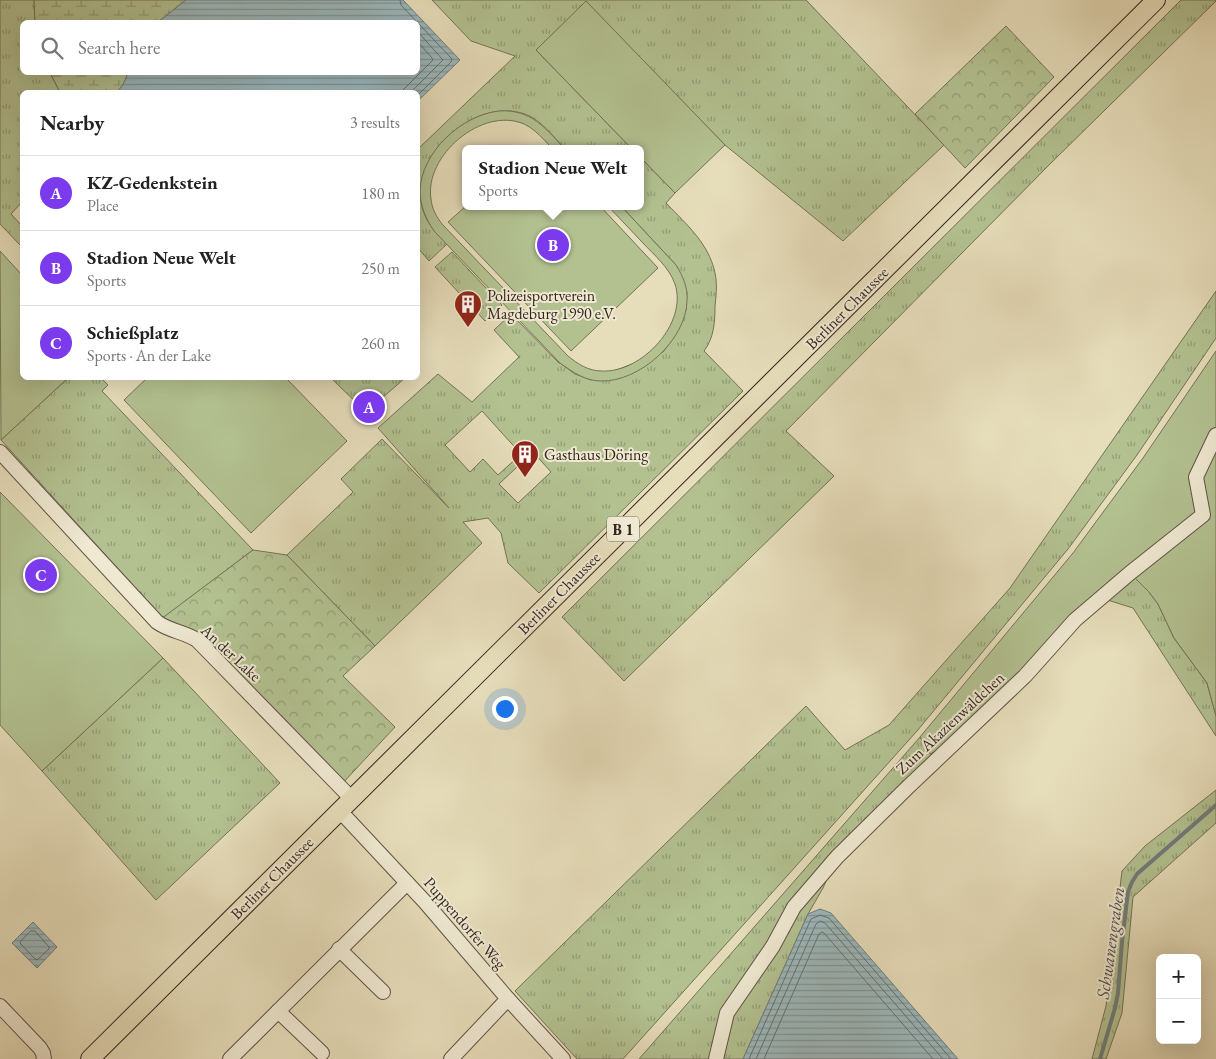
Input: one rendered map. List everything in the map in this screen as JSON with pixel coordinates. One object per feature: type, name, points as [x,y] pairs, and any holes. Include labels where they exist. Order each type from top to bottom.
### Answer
[{"type":"main road","name":"Berliner Chaussee","points":[[90,1059],[1156,0]]},
{"type":"street","name":"Zum Akazienwäldchen","points":[[716,1059],[727,1012],[773,946],[794,907],[837,857],[1025,676],[1075,620],[1130,572],[1202,515],[1196,477],[1216,435]]},
{"type":"street","name":"An der Lake","points":[[0,452],[157,622],[197,640],[346,805]]},
{"type":"street","name":"Puppendorfer Weg","points":[[346,805],[407,882],[558,1058]]},
{"type":"street","points":[[230,1059],[407,882]]},
{"type":"street","points":[[339,949],[383,992]]},
{"type":"street","points":[[451,1059],[508,999]]},
{"type":"street","points":[[0,1006],[40,1048],[44,1059]]},
{"type":"street","points":[[278,1011],[322,1054]]},
{"type":"green space","points":[[0,0],[34,0],[35,20],[20,20],[20,75],[51,75],[59,90],[20,90],[20,204],[11,214],[20,224],[20,245],[0,224]]},
{"type":"green space","points":[[34,0],[186,0],[161,20],[35,20]]},
{"type":"green space","points":[[432,0],[806,0],[944,145],[843,241],[725,145],[586,2],[536,50],[628,145],[561,145],[536,120],[525,114],[505,111],[485,114],[466,123],[448,136],[434,152],[425,171],[420,190],[420,147],[515,56],[471,41]]},
{"type":"green space","points":[[1181,0],[1216,1],[1052,162],[786,431],[834,476],[624,681],[562,617]]},
{"type":"green space","points":[[586,1],[725,145],[675,193],[644,161],[644,145],[628,145],[536,50]]},
{"type":"green space","points":[[1006,26],[1054,77],[965,168],[915,114]]},
{"type":"green space","points":[[51,75],[127,75],[119,90],[59,90]]},
{"type":"green space","points":[[499,111],[520,113],[544,127],[561,145],[549,145],[528,126],[508,120],[491,122],[474,128],[446,152],[437,167],[431,183],[432,206],[442,224],[568,356],[584,367],[602,371],[632,364],[646,355],[668,329],[675,314],[677,299],[675,284],[665,267],[612,210],[625,210],[676,265],[687,291],[685,316],[679,330],[670,344],[645,366],[631,374],[601,381],[595,381],[570,370],[560,363],[434,231],[428,222],[422,207],[420,191],[422,177],[428,163],[446,138],[471,120]]},
{"type":"green space","points":[[644,161],[675,193],[666,203],[704,246],[714,267],[716,279],[715,318],[710,341],[704,351],[743,391],[539,593],[508,563],[501,533],[488,518],[463,522],[482,543],[375,646],[287,555],[353,492],[341,479],[382,439],[449,508],[378,428],[438,374],[472,402],[519,357],[494,330],[511,314],[559,363],[575,374],[591,380],[663,352],[674,337],[686,310],[687,292],[676,265],[625,210],[644,210]],"holes":[[[482,411],[521,454],[498,475],[483,459],[470,472],[445,445]],[[533,452],[551,472],[518,503],[499,484]]]},
{"type":"green space","points":[[420,190],[425,215],[436,233],[447,244],[429,261],[420,250]]},
{"type":"green space","points":[[462,210],[604,210],[658,268],[571,351],[448,222]]},
{"type":"green space","points":[[0,251],[20,273],[20,380],[66,380],[1,440]]},
{"type":"green space","points":[[452,252],[502,305],[485,321],[435,267]]},
{"type":"green space","points":[[1216,291],[1216,338],[1137,455],[1068,549],[917,731],[623,1059],[577,1059],[515,991],[806,706],[845,750],[889,725],[1010,588]]},
{"type":"green space","points":[[1216,351],[1216,716],[1207,683],[1174,638],[1158,604],[1130,573],[961,737],[930,754],[920,737],[1073,553],[1143,458]]},
{"type":"green space","points":[[66,380],[103,380],[108,385],[102,391],[253,550],[163,618],[1,440]]},
{"type":"green space","points":[[145,380],[288,380],[347,441],[251,533],[124,400]]},
{"type":"green space","points":[[333,380],[403,380],[366,412]]},
{"type":"green space","points":[[0,492],[163,658],[42,771],[0,725]]},
{"type":"green space","points":[[253,550],[287,555],[375,646],[343,676],[395,727],[341,785],[197,640],[157,622]]},
{"type":"green space","points":[[1130,573],[1158,604],[1174,638],[1207,683],[1216,716],[1216,736],[1133,608],[1101,598]]},
{"type":"green space","points":[[163,658],[280,783],[156,900],[42,771]]},
{"type":"green space","points":[[920,737],[930,754],[961,737],[837,857],[823,888],[808,914],[743,1059],[639,1059]]},
{"type":"green space","points":[[1216,790],[1216,823],[1133,897],[1122,1013],[1106,1059],[1092,1059],[1106,1006],[1122,871],[1145,846]]},
{"type":"water","points":[[186,0],[403,0],[460,60],[420,99],[420,90],[119,90],[127,75],[420,75],[420,20],[161,20]]},
{"type":"water","points":[[820,909],[831,913],[958,1059],[743,1059],[808,914]]},
{"type":"water","points":[[33,922],[57,947],[37,968],[12,943]]},
{"type":"waterway","name":"Schwanengraben","points":[[1100,1059],[1118,993],[1128,892],[1132,882],[1137,874],[1216,805]]},
{"type":"place","name":"Stadion Neue Welt","points":[[553,245]]},
{"type":"place","name":"Polizeisportverein Magdeburg 1990 e.V.","points":[[468,328]]},
{"type":"place","name":"KZ-Gedenkstein","points":[[369,407]]},
{"type":"place","name":"Gasthaus Döring","points":[[525,478]]},
{"type":"place","name":"Schießplatz","points":[[41,575]]}]
